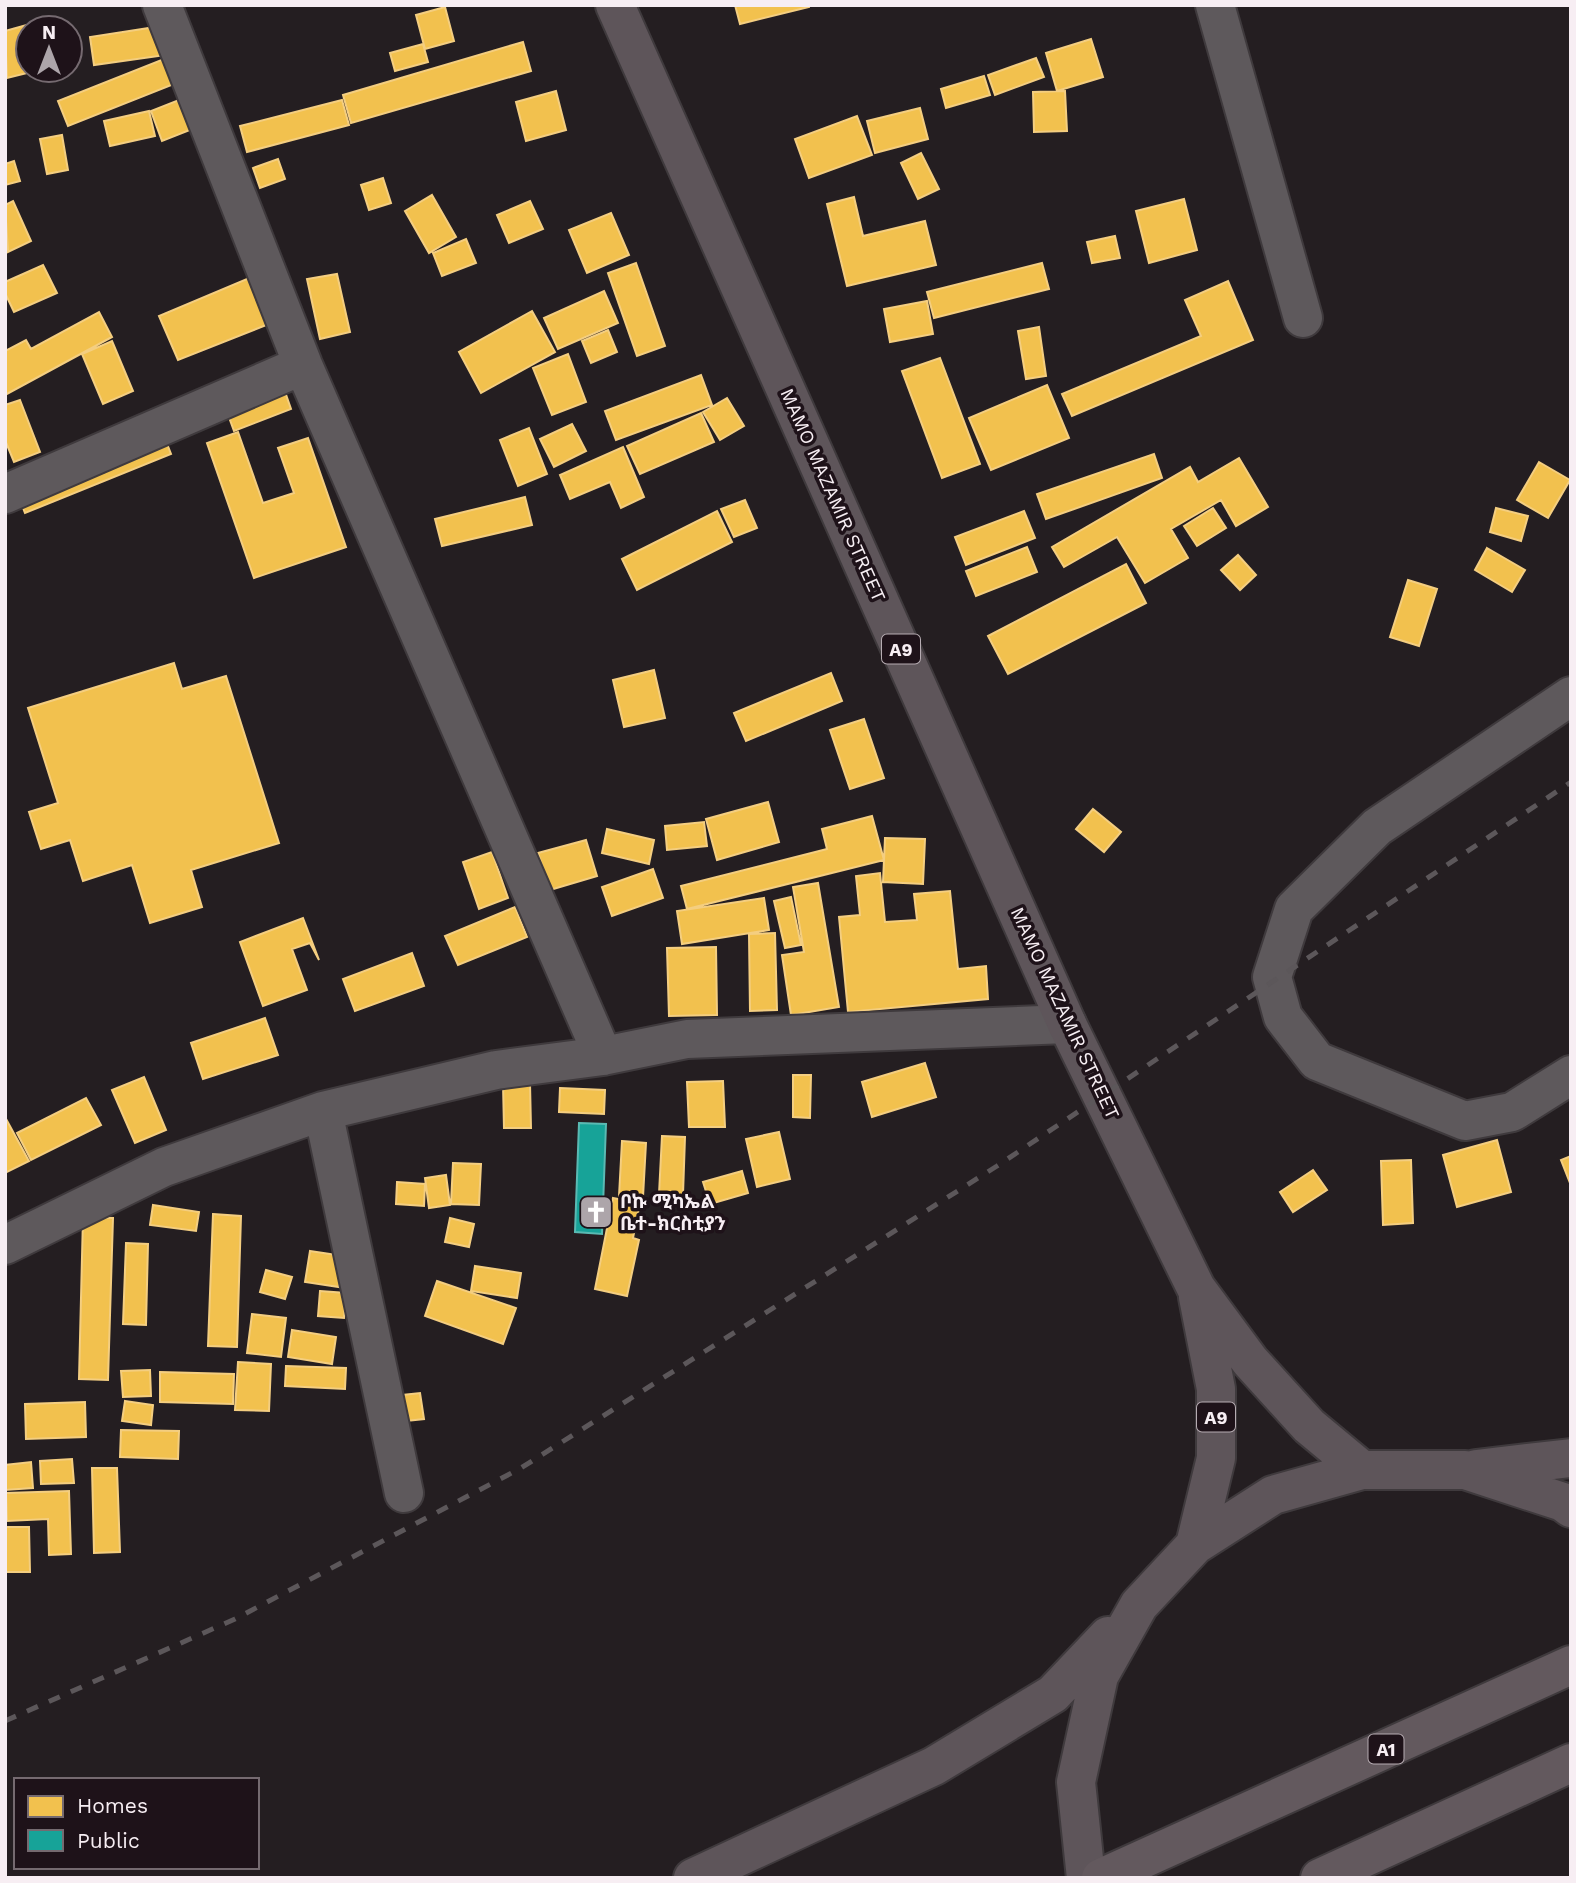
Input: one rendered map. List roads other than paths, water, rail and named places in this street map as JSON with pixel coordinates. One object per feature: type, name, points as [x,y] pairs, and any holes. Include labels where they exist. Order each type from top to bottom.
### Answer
[{"type":"highway","name":"A1","points":[[1101,1878],[1571,1665]]},
{"type":"highway","points":[[1321,1878],[1571,1763]]},
{"type":"main road","name":"MAMO MAZAMIR STREET","points":[[615,5],[1067,1024],[1196,1288]]},
{"type":"main road","name":"A9","points":[[1196,1288],[1258,1370],[1309,1426],[1362,1470]]},
{"type":"main road","name":"A9","points":[[1195,1545],[1216,1458],[1216,1390],[1196,1288]]},
{"type":"main road","points":[[693,1878],[934,1766],[1053,1694],[1195,1545],[1273,1495],[1362,1470],[1465,1470],[1571,1458]]},
{"type":"main road","points":[[1465,1470],[1563,1502],[1571,1508]]},
{"type":"main road","points":[[1086,1878],[1076,1782],[1099,1676],[1139,1605]]},
{"type":"street","points":[[162,5],[303,365],[603,1056]]},
{"type":"street","points":[[1215,5],[1303,318]]},
{"type":"street","points":[[5,494],[303,365]]},
{"type":"street","points":[[1571,696],[1377,827],[1294,909],[1272,977],[1283,1017],[1317,1061],[1465,1121],[1512,1112],[1571,1075]]},
{"type":"street","points":[[5,1245],[164,1167],[323,1111],[496,1070],[603,1056],[687,1039],[1067,1024]]},
{"type":"street","points":[[323,1111],[404,1493]]},
{"type":"railway","points":[[5,1721],[235,1619],[521,1468],[997,1166],[1571,782]]},
{"type":"place","name":"ቦኩ ሚካኤል ቤተ-ክርስቲያን","points":[[596,1212]]}]
